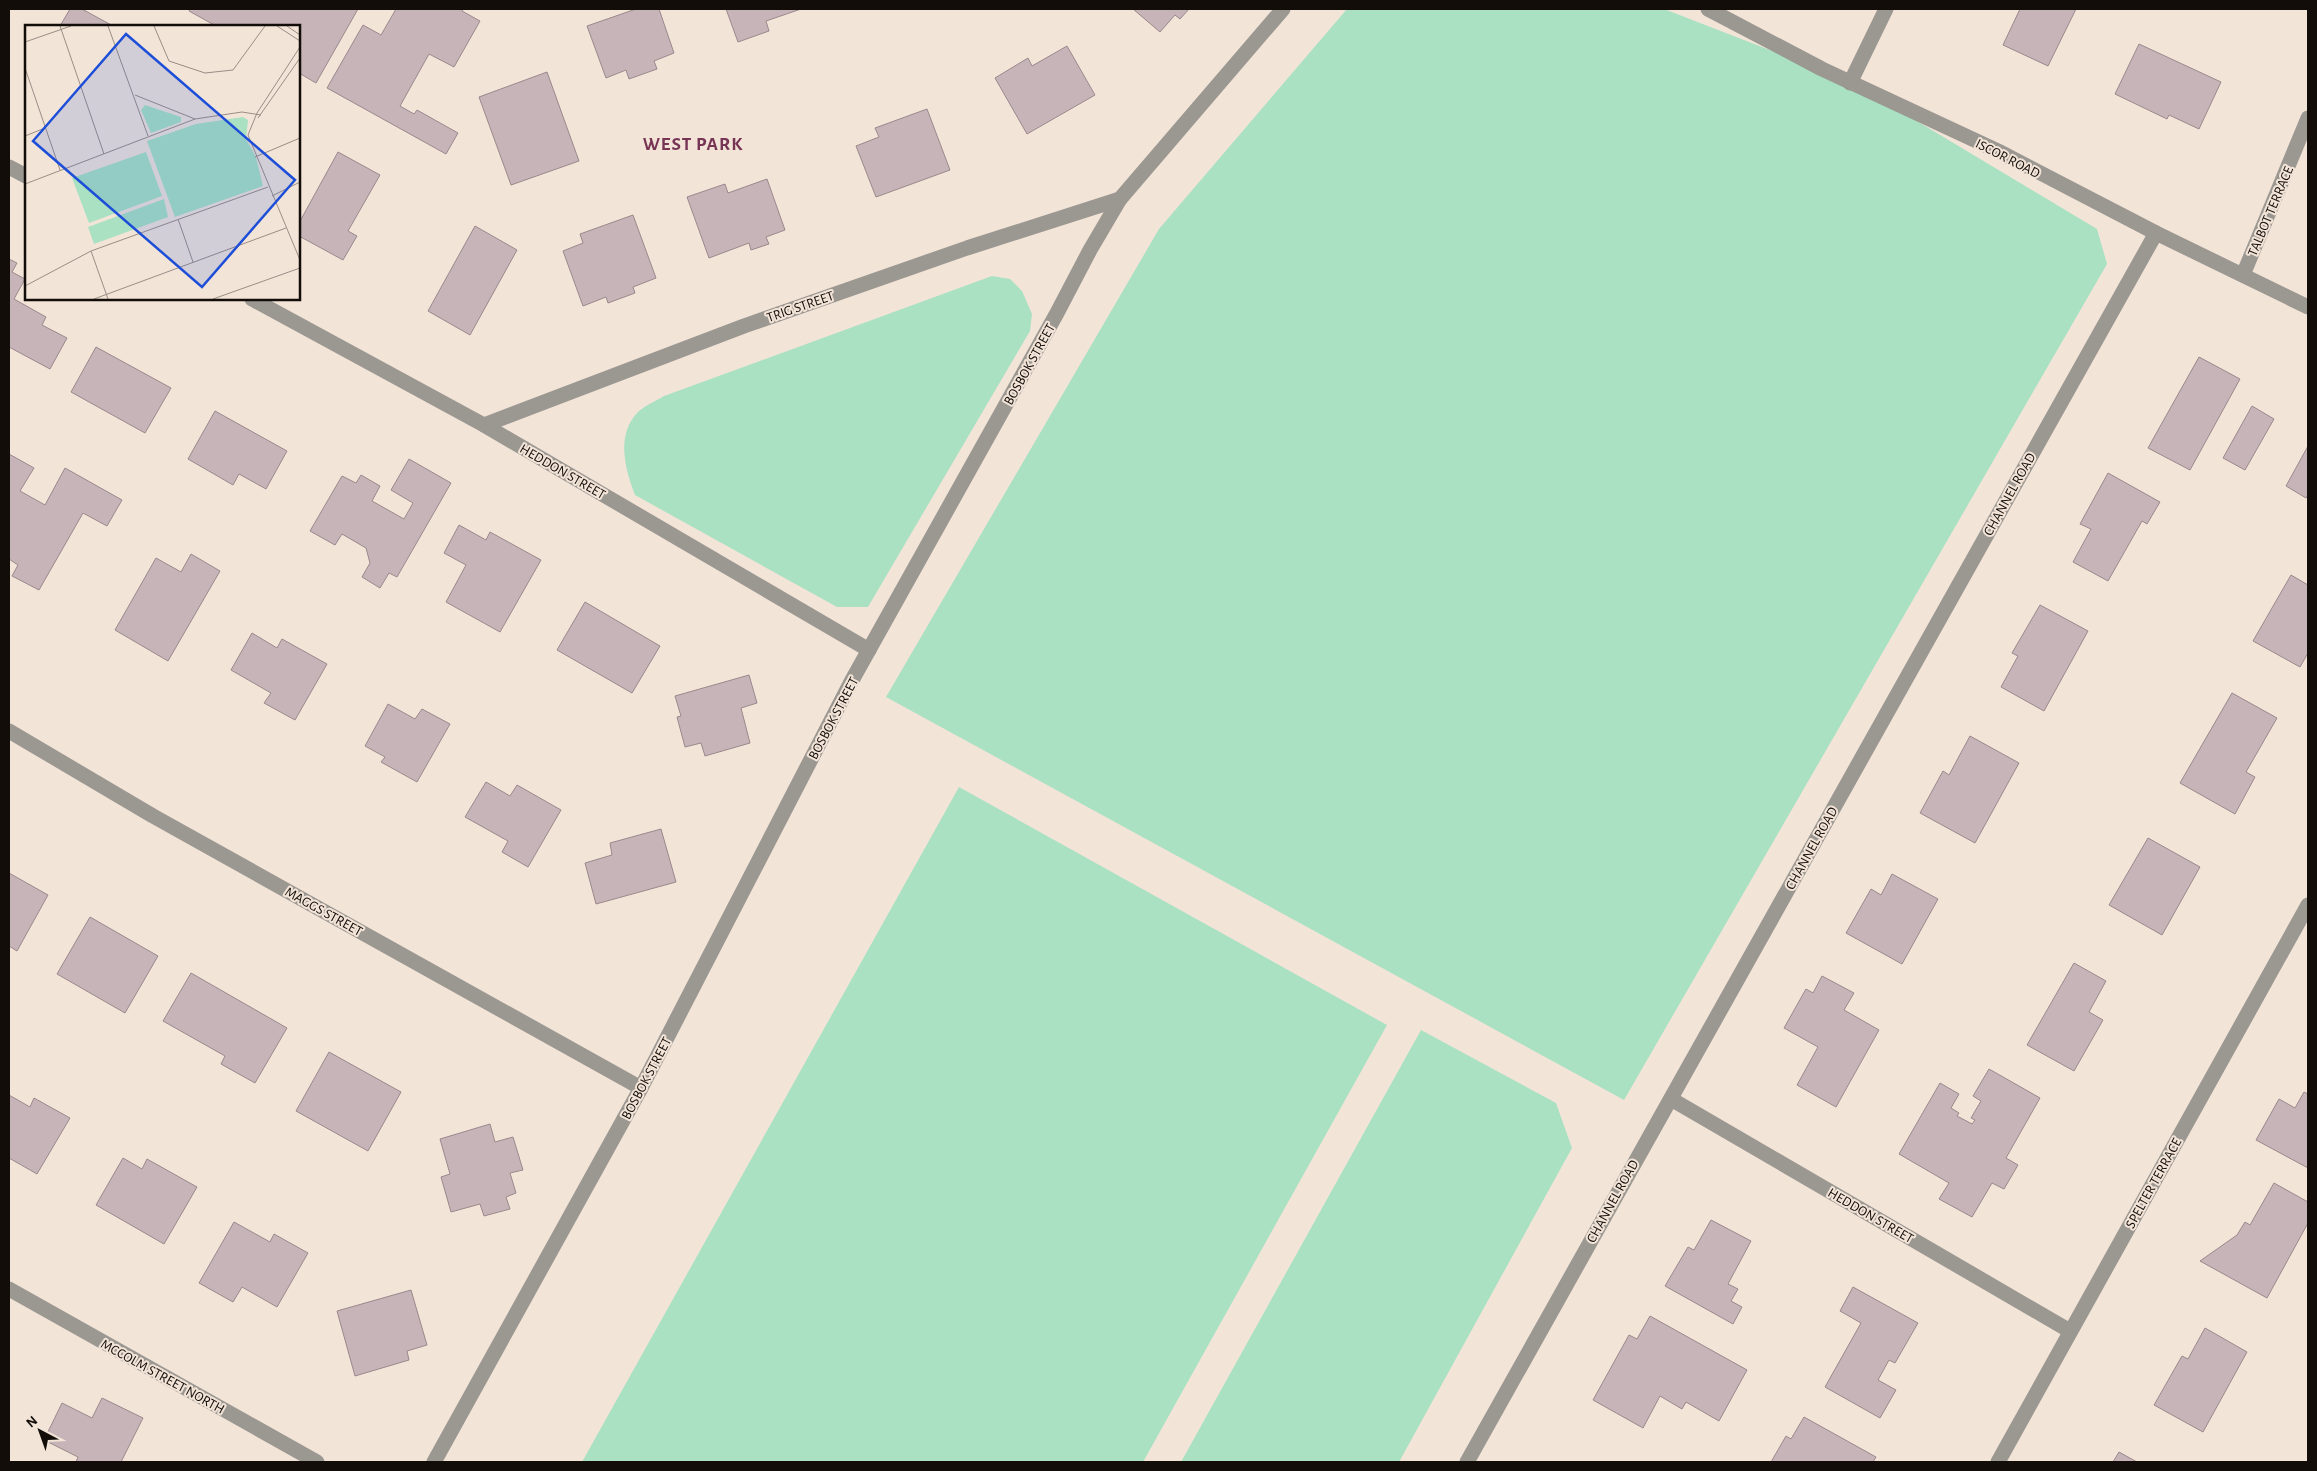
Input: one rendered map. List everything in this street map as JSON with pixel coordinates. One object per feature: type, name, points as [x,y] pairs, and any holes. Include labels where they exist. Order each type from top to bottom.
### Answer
[{"type":"street","name":"BOSBOK STREET","points":[[434,1462],[641,1088],[870,650],[1120,199],[1283,9]]},
{"type":"street","name":"ISCOR ROAD","points":[[1708,9],[1850,83],[1998,151],[2156,233],[2308,307]]},
{"type":"street","points":[[1850,83],[1886,9]]},
{"type":"street","name":"TALBOT TERRACE","points":[[2243,275],[2308,118]]},
{"type":"street","points":[[9,167],[25,175]]},
{"type":"street","name":"TRIG STREET","points":[[484,424],[744,326],[967,248],[1120,199]]},
{"type":"street","name":"CHANNEL ROAD","points":[[1467,1462],[2156,233]]},
{"type":"street","name":"HEDDON STREET","points":[[254,300],[484,424],[870,650]]},
{"type":"street","name":"MAGGS STREET","points":[[9,731],[162,821],[641,1088]]},
{"type":"street","name":"SPELTER TERRACE","points":[[1998,1462],[2308,905]]},
{"type":"street","name":"HEDDON STREET","points":[[1671,1098],[2070,1331]]},
{"type":"street","name":"MCCOLM STREET NORTH","points":[[9,1289],[317,1462]]},
{"type":"green space","points":[[1347,9],[1664,9],[1850,81],[2097,229],[2107,264],[1624,1100],[886,697],[1159,229]]},
{"type":"green space","points":[[992,276],[1010,279],[1022,291],[1032,314],[1030,331],[868,607],[837,607],[635,495],[624,453],[626,432],[630,422],[637,413],[647,406],[664,396]]},
{"type":"green space","points":[[959,787],[1387,1025],[1143,1462],[582,1462]]},
{"type":"green space","points":[[1421,1030],[1556,1103],[1572,1148],[1399,1462],[1181,1462]]},
{"type":"building","points":[[70,9],[82,9],[111,25],[61,25]]},
{"type":"building","points":[[190,9],[358,9],[316,83],[300,74],[300,25],[214,25],[189,11]]},
{"type":"building","points":[[396,9],[463,9],[462,11],[480,21],[454,67],[429,54],[400,106],[414,114],[417,110],[458,133],[446,154],[327,88],[363,25],[381,35]]},
{"type":"building","points":[[636,9],[659,9],[674,53],[654,61],[657,69],[629,79],[626,70],[606,78],[587,26]]},
{"type":"building","points":[[726,9],[801,9],[766,21],[769,31],[738,42]]},
{"type":"building","points":[[1133,9],[1189,9],[1180,19],[1175,15],[1160,32]]},
{"type":"building","points":[[2020,9],[2076,9],[2048,66],[2003,45]]},
{"type":"building","points":[[2139,44],[2221,82],[2199,129],[2169,115],[2167,119],[2115,94]]},
{"type":"building","points":[[1067,46],[1095,95],[1027,134],[995,78],[1028,58],[1032,66]]},
{"type":"building","points":[[547,72],[579,161],[511,185],[479,97]]},
{"type":"building","points":[[927,109],[950,170],[876,197],[856,146],[879,137],[875,128]]},
{"type":"building","points":[[338,152],[380,175],[348,231],[357,236],[343,260],[300,237],[300,221]]},
{"type":"building","points":[[767,179],[785,230],[766,237],[769,244],[751,250],[749,243],[709,258],[687,197],[725,184],[728,193]]},
{"type":"building","points":[[633,215],[656,278],[633,287],[635,293],[608,303],[606,297],[583,306],[563,251],[583,243],[580,234]]},
{"type":"building","points":[[475,226],[517,250],[470,335],[428,311]]},
{"type":"building","points":[[9,259],[17,263],[12,272],[25,279],[14,299],[46,317],[42,325],[67,338],[50,369],[9,347]]},
{"type":"building","points":[[96,347],[171,388],[145,433],[71,392]]},
{"type":"building","points":[[2199,357],[2240,379],[2190,470],[2148,448]]},
{"type":"building","points":[[2252,406],[2274,419],[2245,470],[2223,458]]},
{"type":"building","points":[[215,411],[287,451],[266,489],[239,474],[233,485],[188,459]]},
{"type":"building","points":[[2308,446],[2308,494],[2306,498],[2286,486]]},
{"type":"building","points":[[9,454],[34,468],[20,491],[45,505],[65,468],[122,500],[107,526],[83,513],[39,590],[12,576],[18,565],[9,559]]},
{"type":"building","points":[[409,459],[451,483],[397,577],[389,573],[380,588],[362,577],[370,563],[366,548],[342,534],[335,545],[310,531],[342,476],[356,483],[361,475],[380,486],[372,501],[404,519],[413,503],[391,490]]},
{"type":"building","points":[[2108,473],[2160,502],[2147,524],[2142,521],[2108,581],[2073,562],[2091,529],[2080,524]]},
{"type":"building","points":[[459,525],[486,540],[490,532],[541,560],[500,632],[446,602],[466,565],[444,553]]},
{"type":"building","points":[[191,554],[220,571],[168,661],[115,630],[156,558],[181,572]]},
{"type":"building","points":[[2291,575],[2308,585],[2308,653],[2300,667],[2253,641]]},
{"type":"building","points":[[585,602],[660,646],[632,693],[557,650]]},
{"type":"building","points":[[2040,605],[2088,631],[2044,711],[2001,687],[2018,656],[2012,653]]},
{"type":"building","points":[[252,633],[277,648],[282,639],[327,664],[295,720],[264,703],[271,693],[231,670]]},
{"type":"building","points":[[749,675],[757,703],[741,708],[750,743],[705,756],[701,743],[685,747],[677,717],[681,716],[675,696]]},
{"type":"building","points":[[2232,693],[2277,718],[2246,772],[2255,777],[2235,814],[2180,783]]},
{"type":"building","points":[[388,704],[415,719],[422,709],[450,724],[417,782],[381,762],[385,757],[365,746]]},
{"type":"building","points":[[1970,736],[2019,763],[1975,843],[1920,813],[1943,771],[1949,775]]},
{"type":"building","points":[[486,782],[510,796],[517,785],[561,810],[528,867],[502,852],[508,841],[465,817]]},
{"type":"building","points":[[661,829],[676,882],[596,904],[585,863],[612,855],[610,843]]},
{"type":"building","points":[[2148,838],[2200,867],[2162,935],[2109,905]]},
{"type":"building","points":[[9,873],[48,895],[17,951],[9,946]]},
{"type":"building","points":[[1892,874],[1938,899],[1902,964],[1846,933],[1871,889],[1881,895]]},
{"type":"building","points":[[90,917],[158,956],[125,1013],[57,974]]},
{"type":"building","points":[[2074,963],[2106,981],[2089,1012],[2103,1020],[2074,1071],[2027,1045]]},
{"type":"building","points":[[191,973],[287,1028],[255,1083],[221,1064],[225,1056],[163,1021]]},
{"type":"building","points":[[1822,976],[1854,993],[1844,1010],[1879,1030],[1836,1107],[1797,1085],[1818,1047],[1784,1028],[1806,989],[1813,993]]},
{"type":"building","points":[[329,1052],[401,1092],[368,1151],[296,1111]]},
{"type":"building","points":[[1989,1069],[2040,1098],[2006,1158],[2018,1165],[2004,1189],[1992,1183],[1972,1217],[1939,1199],[1949,1183],[1899,1154],[1940,1083],[1959,1094],[1951,1108],[1959,1113],[1957,1116],[1972,1124],[1975,1120],[1971,1118],[1981,1101],[1973,1096]]},
{"type":"building","points":[[2304,1092],[2308,1094],[2308,1168],[2256,1140],[2279,1099],[2295,1108]]},
{"type":"building","points":[[9,1095],[30,1107],[34,1098],[70,1118],[37,1174],[9,1158]]},
{"type":"building","points":[[490,1124],[495,1142],[513,1137],[523,1170],[510,1173],[516,1193],[506,1197],[510,1209],[484,1216],[480,1204],[451,1212],[441,1177],[450,1174],[440,1139]]},
{"type":"building","points":[[123,1158],[142,1169],[147,1159],[197,1187],[164,1244],[96,1205]]},
{"type":"building","points":[[2274,1183],[2308,1202],[2308,1223],[2267,1298],[2200,1261],[2237,1235],[2245,1222],[2250,1225]]},
{"type":"building","points":[[1711,1220],[1751,1241],[1728,1284],[1738,1289],[1731,1301],[1742,1307],[1733,1324],[1665,1286],[1688,1247],[1694,1250]]},
{"type":"building","points":[[234,1222],[270,1242],[274,1234],[308,1253],[277,1307],[242,1287],[233,1302],[199,1283]]},
{"type":"building","points":[[1853,1287],[1918,1323],[1895,1363],[1889,1360],[1878,1380],[1896,1390],[1880,1418],[1825,1387],[1861,1323],[1840,1311]]},
{"type":"building","points":[[411,1290],[427,1345],[407,1351],[409,1360],[355,1376],[337,1311]]},
{"type":"building","points":[[1650,1316],[1747,1370],[1719,1421],[1686,1402],[1682,1409],[1660,1396],[1643,1428],[1593,1400],[1629,1335],[1637,1339]]},
{"type":"building","points":[[2205,1328],[2247,1352],[2203,1432],[2154,1405],[2182,1356],[2188,1359]]},
{"type":"building","points":[[102,1398],[143,1418],[121,1462],[76,1462],[78,1457],[44,1440],[62,1403],[92,1418]]},
{"type":"building","points":[[1804,1417],[1876,1457],[1873,1462],[1771,1462],[1786,1436],[1791,1439]]},
{"type":"building","points":[[2119,1452],[2137,1462],[2113,1462]]},
{"type":"district","name":"WEST PARK","points":[[693,143]]}]
